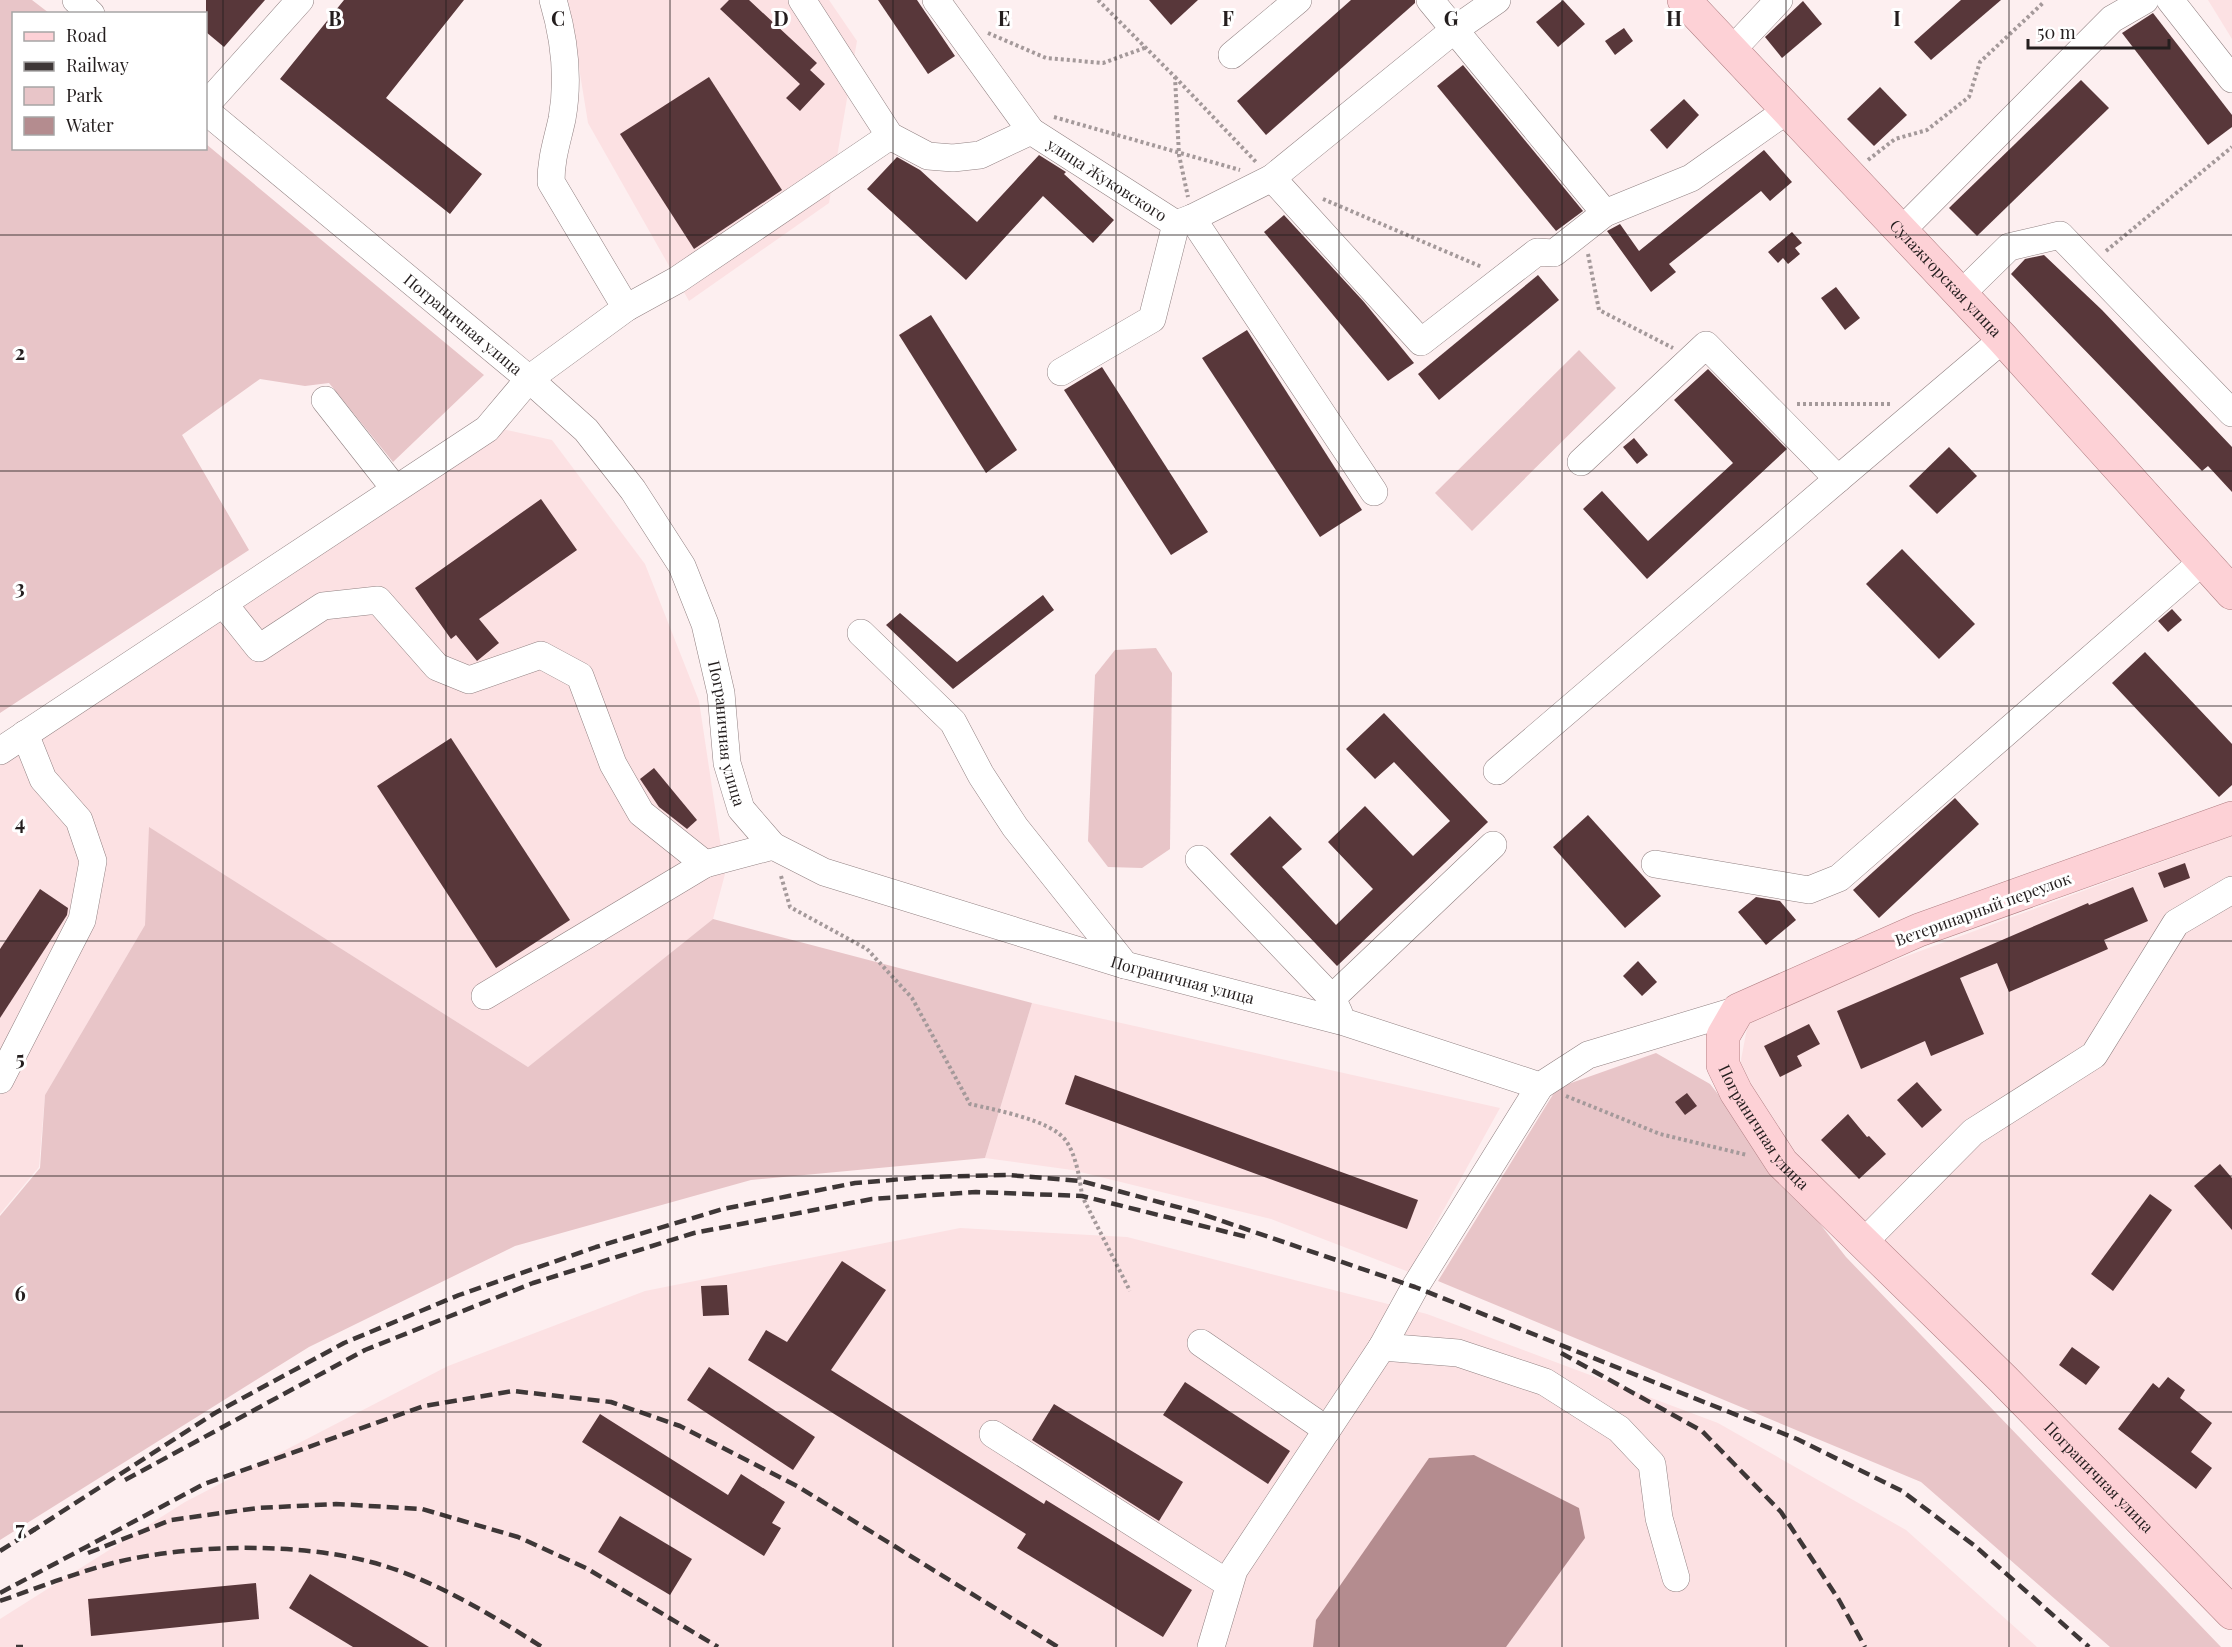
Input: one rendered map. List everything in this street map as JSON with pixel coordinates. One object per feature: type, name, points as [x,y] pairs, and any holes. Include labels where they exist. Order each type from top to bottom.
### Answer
[{"type":"main road","name":"Сулажгорская улица","points":[[1684,0],[2003,339],[2203,561],[2230,586]]},
{"type":"main road","name":"Ветеринарный переулок","points":[[1738,1010],[1920,930],[2232,818]]},
{"type":"main road","name":"Пограничная улица","points":[[1738,1010],[1723,1036],[1723,1065],[1736,1092],[1782,1163],[2003,1379],[2232,1613]]},
{"type":"street","points":[[76,0],[90,12]]},
{"type":"street","points":[[207,104],[300,0]]},
{"type":"street","points":[[553,0],[562,32],[564,86],[562,118],[551,158],[551,182],[626,308]]},
{"type":"street","name":"улица Жуковского","points":[[802,0],[890,136],[928,156],[953,158],[980,155],[1031,131],[1184,221],[1272,178],[1454,30],[1497,0]]},
{"type":"street","points":[[1232,55],[1298,0]]},
{"type":"street","points":[[1430,0],[1605,213]]},
{"type":"street","points":[[1731,51],[1779,0]]},
{"type":"street","points":[[1900,232],[2112,19],[2145,0]]},
{"type":"street","points":[[2170,0],[2232,79]]},
{"type":"street","points":[[942,8],[1031,131]]},
{"type":"street","points":[[1272,178],[1421,342],[1537,252],[1554,253],[1605,213],[1691,178],[1786,111]]},
{"type":"street","name":"Пограничная улица","points":[[207,112],[529,379],[586,430],[633,490],[682,566],[705,624],[721,693],[727,763],[741,809],[773,846],[824,872],[1125,965],[1338,1010],[1540,1086]]},
{"type":"street","points":[[0,751],[487,429],[529,379],[626,308],[677,280],[890,136]]},
{"type":"street","points":[[1061,372],[1152,319],[1184,221]]},
{"type":"street","points":[[1184,221],[1374,492]]},
{"type":"street","points":[[1960,295],[2009,247],[2060,235],[2232,413]]},
{"type":"street","points":[[1497,771],[2003,339]]},
{"type":"street","points":[[1581,462],[1706,345],[1838,478]]},
{"type":"street","points":[[325,400],[395,489]]},
{"type":"street","points":[[1656,864],[1809,890],[1839,878],[2203,561]]},
{"type":"street","points":[[223,603],[260,648],[324,606],[378,600],[437,667],[469,680],[541,655],[580,676],[613,764],[641,813],[705,864]]},
{"type":"street","points":[[861,633],[953,722],[981,775],[1015,827],[1125,965]]},
{"type":"street","points":[[3,1071],[82,920],[93,861],[79,820],[44,778],[26,734]]},
{"type":"street","points":[[1199,859],[1338,1010],[1493,845]]},
{"type":"street","points":[[485,996],[705,864],[773,846]]},
{"type":"street","points":[[1863,1243],[1973,1132],[2094,1054],[2176,923],[2232,890]]},
{"type":"street","points":[[1210,1647],[1234,1570],[1382,1347],[1415,1287],[1540,1086],[1588,1055],[1738,1010]]},
{"type":"street","points":[[1201,1343],[1327,1430]]},
{"type":"street","points":[[1382,1347],[1458,1353],[1545,1382],[1619,1429],[1652,1464],[1659,1518],[1676,1578]]},
{"type":"street","points":[[993,1434],[1229,1584]]},
{"type":"path","points":[[1098,0],[1147,47],[1272,178]]},
{"type":"path","points":[[1849,176],[1894,139],[1927,130],[1969,97],[1980,62],[2044,2]]},
{"type":"path","points":[[942,8],[1046,58],[1102,63],[1147,47]]},
{"type":"path","points":[[1175,77],[1184,221]]},
{"type":"path","points":[[2089,265],[2232,147]]},
{"type":"path","points":[[1583,231],[1599,310],[1692,357]]},
{"type":"path","points":[[1764,404],[1925,404]]},
{"type":"path","points":[[773,846],[790,907],[867,949],[912,998],[970,1104],[1034,1119],[1066,1140],[1081,1181],[1082,1196],[1130,1291]]},
{"type":"path","points":[[1540,1086],[1659,1134],[1782,1163]]},
{"type":"shaded area","points":[[568,0],[829,0],[857,41],[829,203],[689,301],[588,123]]},
{"type":"shaded area","points":[[2208,0],[2232,0],[2232,39]]},
{"type":"shaded area","points":[[502,429],[552,440],[645,564],[699,701],[725,874],[713,919],[528,1067],[150,828],[145,925],[45,1095],[39,1167],[0,1214],[0,764]]},
{"type":"shaded area","points":[[2232,836],[2232,1594],[1822,1186],[1758,1104],[1740,1065],[1748,1023],[1793,998]]},
{"type":"shaded area","points":[[1032,1003],[1500,1108],[1409,1272],[1271,1219],[1072,1170],[985,1158]]},
{"type":"shaded area","points":[[960,1228],[1127,1237],[1427,1314],[1718,1423],[1906,1530],[2037,1647],[0,1647],[0,1619],[185,1502],[448,1366],[645,1291]]},
{"type":"green space","points":[[0,0],[32,0],[48,12],[12,12],[12,150],[207,150],[207,145],[484,375],[393,462],[329,383],[305,386],[260,379],[182,435],[249,550],[0,713]]},
{"type":"green space","points":[[1579,350],[1616,388],[1472,531],[1435,493]]},
{"type":"green space","points":[[1156,648],[1172,673],[1170,849],[1142,868],[1108,867],[1088,841],[1095,675],[1115,650]]},
{"type":"green space","points":[[149,827],[528,1067],[713,919],[1032,1003],[985,1158],[751,1180],[515,1246],[309,1347],[0,1540],[0,1216],[40,1168],[45,1095],[145,925]]},
{"type":"green space","points":[[1656,1053],[1710,1084],[1846,1257],[2221,1647],[2110,1647],[1921,1482],[1438,1281],[1557,1088]]},
{"type":"water","points":[[1474,1455],[1579,1508],[1585,1538],[1506,1647],[1313,1647],[1316,1620],[1429,1458]]},
{"type":"building","points":[[206,0],[265,0],[224,47],[207,33]]},
{"type":"building","points":[[344,0],[464,0],[386,98],[482,174],[450,214],[280,79]]},
{"type":"building","points":[[729,0],[749,0],[817,63],[810,70],[825,84],[800,111],[786,98],[800,84],[720,9]]},
{"type":"building","points":[[878,0],[917,0],[955,56],[928,74]]},
{"type":"building","points":[[1149,0],[1198,0],[1171,25]]},
{"type":"building","points":[[1351,0],[1415,0],[1415,3],[1266,135],[1237,101]]},
{"type":"building","points":[[1563,0],[1585,24],[1558,47],[1536,22]]},
{"type":"building","points":[[1961,0],[2001,0],[1931,60],[1914,42]]},
{"type":"building","points":[[1803,1],[1822,24],[1782,58],[1765,37]]},
{"type":"building","points":[[2153,13],[2232,115],[2232,127],[2208,145],[2122,33]]},
{"type":"building","points":[[1624,28],[1633,41],[1615,55],[1605,41]]},
{"type":"building","points":[[1463,65],[1583,211],[1556,231],[1437,86]]},
{"type":"building","points":[[709,77],[782,190],[694,249],[620,134]]},
{"type":"building","points":[[2081,80],[2109,108],[1977,236],[1949,208]]},
{"type":"building","points":[[1880,87],[1907,115],[1874,146],[1847,119]]},
{"type":"building","points":[[1684,99],[1699,115],[1667,149],[1650,130]]},
{"type":"building","points":[[1764,150],[1792,182],[1770,201],[1761,191],[1669,264],[1676,272],[1651,292],[1607,231],[1620,224],[1639,251]]},
{"type":"building","points":[[1039,155],[1066,172],[1064,174],[1114,220],[1093,243],[1043,196],[966,280],[867,189],[897,157],[920,170],[977,222]]},
{"type":"building","points":[[1284,215],[1364,302],[1414,363],[1388,381],[1264,232]]},
{"type":"building","points":[[1792,232],[1802,243],[1795,248],[1800,254],[1788,264],[1783,258],[1778,263],[1768,252]]},
{"type":"building","points":[[2044,255],[2102,310],[2232,447],[2232,492],[2208,466],[2202,471],[2011,274],[2025,259]]},
{"type":"building","points":[[1538,275],[1559,300],[1439,400],[1418,374]]},
{"type":"building","points":[[1836,287],[1860,318],[1845,330],[1821,298]]},
{"type":"building","points":[[931,315],[1017,450],[986,473],[899,335]]},
{"type":"building","points":[[1247,330],[1362,510],[1320,537],[1202,358]]},
{"type":"building","points":[[1102,367],[1208,532],[1171,555],[1064,390]]},
{"type":"building","points":[[1708,369],[1787,449],[1647,579],[1583,509],[1602,491],[1648,541],[1733,463],[1674,400]]},
{"type":"building","points":[[1634,438],[1648,455],[1637,464],[1623,447]]},
{"type":"building","points":[[1949,447],[1977,476],[1937,514],[1909,486]]},
{"type":"building","points":[[541,499],[577,550],[479,619],[499,643],[477,661],[456,635],[451,639],[415,588]]},
{"type":"building","points":[[1902,549],[1975,624],[1939,659],[1866,584]]},
{"type":"building","points":[[1043,595],[1054,610],[953,689],[886,625],[900,613],[957,662]]},
{"type":"building","points":[[2172,609],[2182,620],[2168,632],[2158,621]]},
{"type":"building","points":[[2145,652],[2232,744],[2232,785],[2219,797],[2112,683]]},
{"type":"building","points":[[1384,713],[1488,822],[1337,966],[1230,854],[1270,816],[1302,849],[1282,867],[1336,925],[1373,889],[1328,842],[1365,806],[1413,856],[1450,821],[1394,762],[1375,779],[1346,749]]},
{"type":"building","points":[[451,738],[570,920],[496,968],[377,786]]},
{"type":"building","points":[[654,768],[697,820],[687,829],[659,807],[640,779]]},
{"type":"building","points":[[1955,798],[1979,824],[1879,918],[1853,890]]},
{"type":"building","points":[[1588,815],[1661,896],[1625,928],[1553,847]]},
{"type":"building","points":[[2185,863],[2190,878],[2164,888],[2158,873]]},
{"type":"building","points":[[2133,887],[2148,921],[2104,940],[2108,949],[2009,992],[1997,963],[1960,978],[1984,1034],[1931,1056],[1925,1041],[1861,1069],[1837,1011],[2088,903],[2089,905]]},
{"type":"building","points":[[40,889],[68,908],[67,915],[0,1018],[0,949]]},
{"type":"building","points":[[1756,897],[1780,901],[1796,920],[1766,945],[1738,912]]},
{"type":"building","points":[[1638,961],[1657,982],[1642,996],[1623,976]]},
{"type":"building","points":[[1809,1024],[1820,1044],[1797,1056],[1802,1066],[1780,1077],[1764,1046]]},
{"type":"building","points":[[1075,1075],[1418,1200],[1407,1229],[1065,1104]]},
{"type":"building","points":[[1917,1082],[1942,1110],[1922,1128],[1897,1100]]},
{"type":"building","points":[[1687,1093],[1697,1106],[1685,1115],[1675,1102]]},
{"type":"building","points":[[1848,1114],[1867,1137],[1869,1136],[1886,1154],[1859,1179],[1821,1140]]},
{"type":"building","points":[[2220,1164],[2232,1178],[2232,1230],[2194,1186]]},
{"type":"building","points":[[2150,1194],[2172,1210],[2113,1291],[2091,1274]]},
{"type":"building","points":[[842,1261],[886,1290],[831,1370],[1044,1504],[1046,1500],[1192,1590],[1163,1637],[1017,1548],[1026,1534],[748,1360],[766,1330],[787,1342]]},
{"type":"building","points":[[727,1285],[729,1315],[703,1316],[701,1286]]},
{"type":"building","points":[[2072,1347],[2100,1367],[2086,1385],[2059,1365]]},
{"type":"building","points":[[709,1367],[815,1437],[793,1470],[687,1400]]},
{"type":"building","points":[[2168,1377],[2185,1390],[2180,1398],[2212,1423],[2191,1452],[2212,1468],[2196,1489],[2118,1429],[2153,1383],[2159,1388]]},
{"type":"building","points":[[1185,1382],[1290,1451],[1268,1484],[1163,1415]]},
{"type":"building","points":[[1054,1404],[1183,1482],[1159,1521],[1032,1440]]},
{"type":"building","points":[[600,1414],[728,1495],[741,1474],[785,1502],[772,1523],[781,1528],[764,1556],[582,1442]]},
{"type":"building","points":[[620,1516],[692,1559],[670,1595],[598,1552]]},
{"type":"building","points":[[310,1574],[429,1647],[353,1647],[289,1608]]},
{"type":"building","points":[[256,1583],[259,1619],[91,1636],[88,1599]]},
{"type":"railway","points":[[29,1533],[215,1413],[344,1343],[459,1295],[596,1247],[723,1209],[855,1183],[926,1177],[1008,1175],[1081,1181],[1196,1212],[1415,1287],[1797,1439],[1902,1491],[1975,1546],[2089,1647]]},
{"type":"railway","points":[[125,1480],[365,1350],[533,1283],[694,1233],[872,1199],[976,1192],[1082,1196],[1251,1238]]},
{"type":"railway","points":[[1561,1353],[1702,1431],[1781,1512],[1839,1600],[1865,1647]]},
{"type":"railway","points":[[0,1593],[204,1484],[424,1406],[513,1391],[611,1402],[680,1426],[797,1486],[1058,1647]]},
{"type":"railway","points":[[88,1553],[171,1520],[258,1508],[336,1504],[422,1509],[518,1537],[586,1568],[718,1647]]},
{"type":"railway","points":[[0,1551],[35,1529]]},
{"type":"railway","points":[[0,1601],[85,1571],[143,1557],[208,1549],[310,1551],[371,1562],[415,1577],[481,1610],[542,1647]]},
{"type":"railway","points":[[16,1647],[23,1647]]}]
